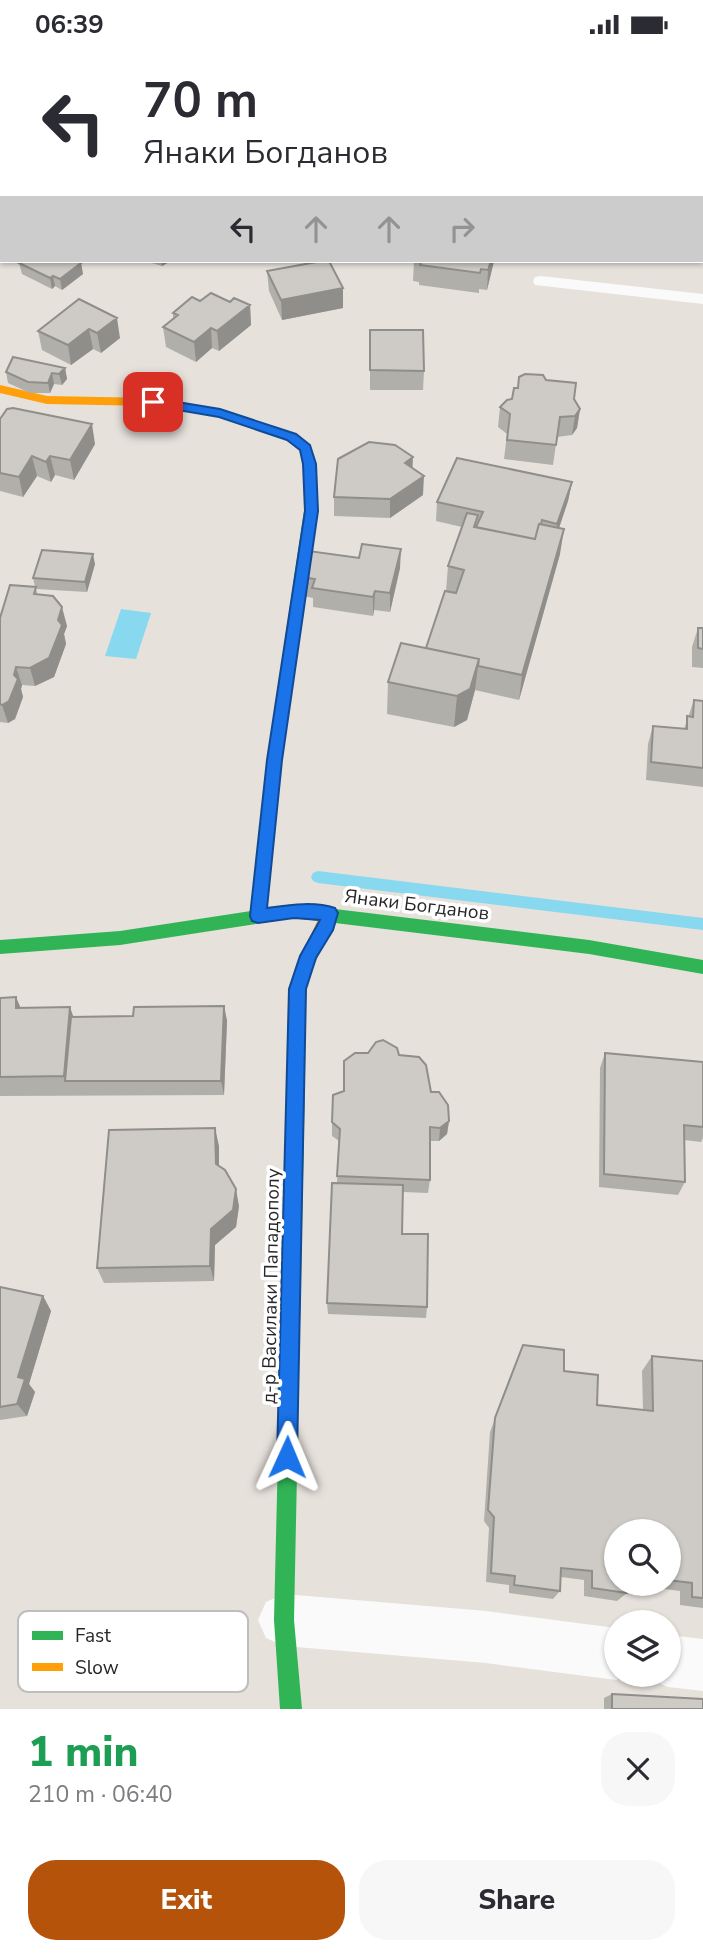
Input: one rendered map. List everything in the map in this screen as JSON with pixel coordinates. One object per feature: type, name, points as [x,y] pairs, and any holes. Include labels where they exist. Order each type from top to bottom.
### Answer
[{"type":"street","points":[[0,390],[47,400],[153,402],[220,413],[292,437],[305,448],[310,464],[311,511],[274,760],[258,916]]},
{"type":"street","name":"Янаки Богданов","points":[[0,947],[120,938],[294,911],[330,913],[589,947],[703,967]]},
{"type":"street","name":"д-р Василаки Пападополу","points":[[291,1709],[284,1620],[298,989],[309,956],[325,930],[330,913]]},
{"type":"street","points":[[284,1620],[486,1637],[604,1652]]},
{"type":"street","points":[[681,1662],[703,1665]]},
{"type":"lane","points":[[541,281],[703,299]]},
{"type":"water","points":[[121,609],[151,613],[136,659],[105,656]]},
{"type":"building","points":[[19,263],[81,263],[60,279],[53,276],[50,278]]},
{"type":"building","points":[[311,263],[330,263],[343,288],[281,300],[267,271]]},
{"type":"building","points":[[490,263],[488,270],[481,269],[480,273],[420,265]]},
{"type":"building","points":[[211,293],[230,302],[234,298],[250,305],[217,331],[211,328],[194,342],[163,327],[178,315],[173,313],[192,297],[200,301]]},
{"type":"building","points":[[79,299],[117,318],[97,333],[89,329],[68,345],[38,331]]},
{"type":"building","points":[[370,330],[423,330],[424,371],[370,370]]},
{"type":"building","points":[[13,357],[65,368],[59,374],[52,373],[48,383],[28,382],[6,372]]},
{"type":"building","points":[[525,374],[543,375],[546,380],[576,383],[574,399],[580,409],[575,416],[560,417],[556,445],[507,440],[510,414],[500,407],[512,399],[514,388],[518,388],[519,377]]},
{"type":"building","points":[[7,409],[92,424],[70,460],[50,456],[46,462],[32,456],[19,477],[0,473],[0,419]]},
{"type":"building","points":[[369,442],[395,445],[413,457],[405,463],[424,476],[390,499],[334,497],[338,459]]},
{"type":"building","points":[[457,458],[572,482],[557,524],[542,520],[535,539],[476,527],[483,512],[437,502]]},
{"type":"building","points":[[467,513],[478,515],[474,527],[535,539],[539,524],[564,529],[522,675],[478,666],[479,659],[426,648],[445,591],[456,593],[464,570],[448,566]]},
{"type":"building","points":[[362,544],[401,549],[390,593],[375,591],[373,597],[312,588],[315,579],[302,577],[309,551],[359,558]]},
{"type":"building","points":[[42,550],[93,554],[85,582],[33,578]]},
{"type":"building","points":[[10,585],[36,587],[34,594],[53,596],[62,607],[58,620],[62,625],[49,658],[30,668],[16,667],[14,675],[18,679],[9,701],[2,705],[0,618]]},
{"type":"building","points":[[698,628],[703,628],[703,649],[698,648]]},
{"type":"building","points":[[401,643],[479,659],[470,689],[457,696],[388,682]]},
{"type":"building","points":[[694,700],[703,701],[703,768],[651,762],[653,726],[687,729],[687,716],[693,717]]},
{"type":"building","points":[[16,997],[16,1008],[70,1007],[64,1076],[0,1077],[0,998]]},
{"type":"building","points":[[224,1006],[221,1081],[65,1081],[71,1017],[133,1016],[134,1007]]},
{"type":"building","points":[[383,1040],[397,1048],[399,1055],[419,1057],[426,1065],[431,1092],[439,1092],[448,1105],[449,1121],[440,1128],[430,1127],[430,1180],[337,1176],[340,1129],[332,1122],[333,1095],[344,1091],[344,1061],[355,1053],[368,1053],[376,1042]]},
{"type":"building","points":[[605,1053],[703,1062],[703,1127],[684,1125],[685,1182],[604,1174]]},
{"type":"building","points":[[215,1128],[216,1164],[225,1170],[236,1189],[233,1210],[211,1229],[210,1266],[97,1268],[109,1130]]},
{"type":"building","points":[[332,1183],[403,1185],[402,1234],[428,1234],[427,1307],[327,1303]]},
{"type":"building","points":[[0,1287],[43,1296],[18,1377],[25,1379],[17,1404],[0,1407]]},
{"type":"building","points":[[523,1345],[564,1350],[564,1371],[598,1375],[597,1405],[653,1411],[652,1356],[703,1361],[703,1598],[692,1597],[692,1583],[681,1582],[681,1519],[604,1519],[604,1590],[592,1588],[592,1571],[561,1568],[560,1591],[514,1585],[515,1576],[491,1573],[494,1517],[488,1510],[495,1418]]},
{"type":"building","points":[[612,1694],[703,1699],[703,1709],[612,1709]]},
{"type":"waterway","points":[[318,877],[703,924]]},
{"type":"traffic: fast","points":[[258,917],[274,760],[311,511],[311,491]]},
{"type":"traffic: fast","points":[[0,947],[120,938],[294,911],[589,947],[703,967]]},
{"type":"traffic: fast","points":[[291,1709],[284,1620],[296,1079]]},
{"type":"traffic: slow","points":[[0,389],[47,400],[153,402],[220,413],[291,437],[305,448],[310,464],[311,491]]},
{"type":"traffic: slow","points":[[296,1079],[296,1023],[300,979],[329,913]]},
{"type":"route","points":[[153,402],[220,413],[292,437],[305,448],[310,464],[311,511],[274,760],[258,916],[294,911],[330,913],[325,930],[309,956],[298,989],[287,1457]]}]
